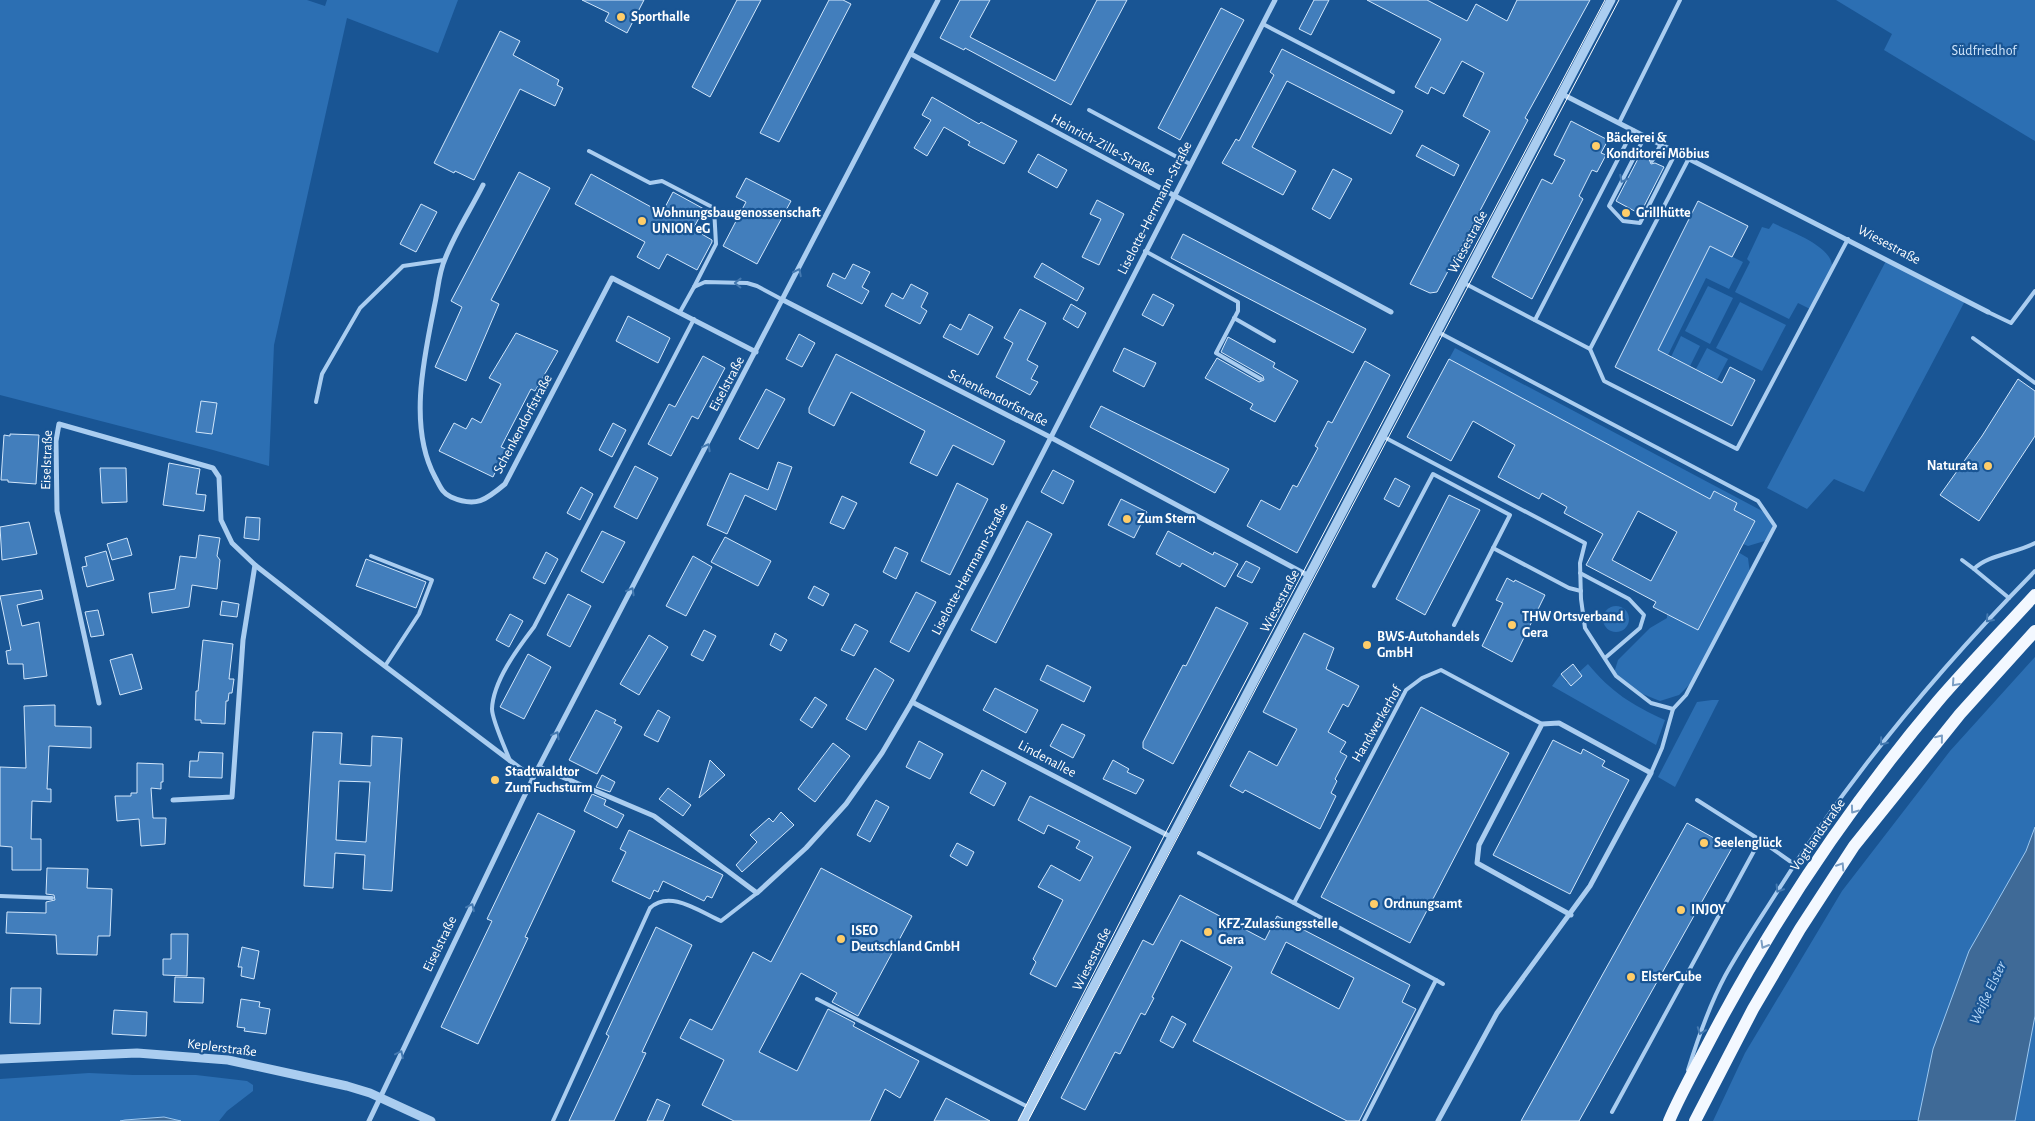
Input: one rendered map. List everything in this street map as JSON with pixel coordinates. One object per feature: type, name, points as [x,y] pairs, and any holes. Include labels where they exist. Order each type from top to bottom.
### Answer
[{"type":"main road","name":"Vogtlandstraße","points":[[1669,1121],[1729,1004],[1766,940],[1830,842],[1882,771],[1938,700],[2035,595]]},
{"type":"main road","points":[[1695,1121],[1752,1009],[1800,929],[1854,846],[1960,714],[2035,631]]},
{"type":"street","name":"Eiselstraße","points":[[369,1121],[533,778],[938,0]]},
{"type":"street","name":"Liselotte-Herrmann-Straße","points":[[757,893],[806,848],[846,804],[882,753],[912,702],[1275,0]]},
{"type":"street","name":"Wiesestraße","points":[[1023,1121],[1611,0]]},
{"type":"street","name":"Heinrich-Zille-Straße","points":[[911,54],[1391,312]]},
{"type":"street","name":"Wiesestraße","points":[[1562,94],[1988,312]]},
{"type":"street","name":"Schenkendorfstraße","points":[[483,185],[444,260],[423,362],[420,393],[423,444],[430,468],[444,494],[464,503],[478,502],[491,497],[505,484],[612,278],[756,352]]},
{"type":"street","name":"Schenkendorfstraße","points":[[783,300],[1050,437],[1309,576]]},
{"type":"street","name":"Eiselstraße","points":[[99,703],[57,511],[56,441],[59,424],[212,468],[219,477],[221,520],[232,543],[255,565],[533,778]]},
{"type":"street","points":[[173,800],[232,797],[243,640],[255,565]]},
{"type":"street","name":"Lindenallee","points":[[912,702],[1171,837]]},
{"type":"street","name":"Handwerkerhof","points":[[1542,724],[1559,723],[1651,773]]},
{"type":"street","points":[[1542,724],[1479,845],[1478,864],[1571,915]]},
{"type":"street","points":[[539,767],[654,816],[757,893]]},
{"type":"street","points":[[1438,1121],[1497,1013],[1571,915],[1590,886],[1651,773]]},
{"type":"street","name":"Keplerstraße","points":[[0,1059],[137,1053],[228,1060],[332,1082],[379,1098],[431,1121]]},
{"type":"lane","points":[[1619,123],[1680,0]]},
{"type":"lane","points":[[1263,24],[1393,92]]},
{"type":"lane","points":[[1089,110],[1190,164]]},
{"type":"lane","points":[[1535,320],[1633,130]]},
{"type":"lane","points":[[1645,136],[1609,206],[1623,221],[1640,223],[1676,152]]},
{"type":"lane","points":[[1652,161],[1661,144]]},
{"type":"lane","points":[[588,151],[650,183],[662,181],[714,208],[716,244],[680,312]]},
{"type":"lane","points":[[1590,349],[1689,158]]},
{"type":"lane","points":[[1463,282],[1590,349],[1604,381],[1737,449],[1848,239]]},
{"type":"lane","points":[[1145,251],[1239,303],[1234,318],[1216,354],[1261,379]]},
{"type":"lane","points":[[316,402],[322,374],[360,308],[403,266],[444,260]]},
{"type":"lane","name":"Schenkendorfstraße","points":[[694,287],[705,282],[747,283],[757,286],[783,300]]},
{"type":"lane","points":[[1988,312],[2011,323],[2035,291]]},
{"type":"lane","points":[[1234,318],[1274,341]]},
{"type":"lane","points":[[510,762],[492,711],[497,688],[516,651],[534,627],[694,319]]},
{"type":"lane","points":[[1436,332],[1758,501],[1775,526],[1686,695],[1673,709],[1662,748],[1651,773]]},
{"type":"lane","points":[[1973,338],[2035,383]]},
{"type":"lane","points":[[1382,436],[1585,543],[1580,563],[1580,573],[1585,628],[1616,676],[1651,703],[1673,709]]},
{"type":"lane","points":[[1374,586],[1433,474],[1510,515],[1454,624]]},
{"type":"lane","points":[[1974,569],[1977,565],[1993,558],[2023,550],[2035,543]]},
{"type":"lane","points":[[1493,548],[1569,588],[1581,591]]},
{"type":"lane","points":[[371,556],[432,580],[419,614],[385,666]]},
{"type":"lane","points":[[1962,560],[2009,598]]},
{"type":"lane","points":[[1677,1103],[1702,1026],[1725,976],[1794,864],[1878,748],[1924,691],[2035,571]]},
{"type":"lane","points":[[1580,573],[1629,599],[1644,615],[1640,628],[1605,658]]},
{"type":"lane","name":"Handwerkerhof","points":[[1294,903],[1402,697],[1406,690],[1422,678],[1441,670],[1542,724]]},
{"type":"lane","points":[[1697,800],[1794,864]]},
{"type":"lane","points":[[1612,1112],[1760,840]]},
{"type":"lane","points":[[1199,853],[1443,984]]},
{"type":"lane","points":[[553,1121],[650,908],[656,902],[666,899],[676,901],[721,921],[757,893]]},
{"type":"lane","points":[[0,896],[52,898]]},
{"type":"lane","points":[[1364,1121],[1436,980]]},
{"type":"lane","points":[[817,999],[1030,1108]]},
{"type":"green space","points":[[0,0],[307,0],[325,6],[327,0],[458,0],[438,53],[347,18],[274,345],[269,466],[0,395]]},
{"type":"green space","name":"Südfriedhof","points":[[1836,0],[2035,0],[2035,141],[1884,50],[1892,34]]},
{"type":"green space","points":[[1773,223],[1809,240],[1826,253],[1831,260],[1831,272],[1810,309],[1798,303],[1789,319],[1735,292],[1750,262],[1747,259],[1762,227],[1769,229]]},
{"type":"green space","points":[[1710,246],[1743,262],[1729,289],[1706,278],[1668,355],[1658,350]]},
{"type":"green space","points":[[1887,259],[1965,301],[1864,492],[1834,479],[1807,509],[1767,488]]},
{"type":"green space","points":[[1708,286],[1733,298],[1710,344],[1685,331]]},
{"type":"green space","points":[[1740,302],[1786,325],[1762,371],[1716,348]]},
{"type":"green space","points":[[1681,336],[1700,346],[1690,366],[1671,357]]},
{"type":"green space","points":[[1455,348],[1766,513],[1775,526],[1768,540],[1748,546],[1743,544],[1755,521],[1734,510],[1737,503],[1714,491],[1710,499],[1449,359]]},
{"type":"green space","points":[[1707,348],[1728,359],[1717,380],[1696,369]]},
{"type":"green space","points":[[1738,552],[1748,558],[1750,574],[1694,680],[1679,695],[1660,701],[1635,691],[1614,673],[1618,660],[1650,628],[1667,618],[1667,614]]},
{"type":"green space","points":[[1616,606],[1625,610],[1629,619],[1625,628],[1616,632],[1607,628],[1603,619],[1607,610]]},
{"type":"green space","points":[[2035,657],[2035,827],[2026,851],[1933,1049],[1919,1120],[1713,1121],[1745,1053],[1842,891],[1950,751]]},
{"type":"green space","points":[[1588,664],[1623,697],[1665,720],[1656,745],[1552,686],[1561,674],[1567,683]]},
{"type":"green space","points":[[1719,700],[1675,787],[1658,777],[1697,702]]},
{"type":"green space","points":[[2035,1016],[2035,1121],[2015,1121]]},
{"type":"green space","points":[[89,1073],[196,1075],[247,1081],[253,1085],[253,1091],[227,1111],[219,1121],[181,1121],[164,1117],[120,1121],[0,1121],[0,1079]]},
{"type":"water","name":"Weiße Elster","points":[[2035,827],[2035,1016],[2015,1121],[1918,1121],[1933,1049],[1969,951],[2026,851]]},
{"type":"water","points":[[164,1117],[181,1121],[120,1121],[125,1120]]},
{"type":"building","name":"Sporthalle","points":[[582,0],[644,0],[627,33],[605,21],[609,13]]},
{"type":"building","points":[[737,0],[761,0],[710,97],[692,87]]},
{"type":"building","points":[[829,0],[843,0],[851,4],[779,142],[760,133]]},
{"type":"building","points":[[960,0],[990,0],[970,37],[1055,81],[1097,0],[1127,0],[1071,105],[965,48],[964,50],[940,38]]},
{"type":"building","points":[[1314,0],[1329,0],[1311,35],[1299,29]]},
{"type":"building","points":[[1367,0],[1427,0],[1467,21],[1476,4],[1507,21],[1517,0],[1590,0],[1525,118],[1528,120],[1437,292],[1430,293],[1410,284],[1490,131],[1463,116],[1484,73],[1462,61],[1444,94],[1431,87],[1428,94],[1415,87],[1441,39]]},
{"type":"building","points":[[1221,8],[1244,20],[1180,140],[1158,128]]},
{"type":"building","points":[[500,31],[520,41],[513,55],[559,80],[557,85],[563,88],[555,106],[520,89],[474,180],[434,163]]},
{"type":"building","points":[[1282,49],[1403,111],[1391,134],[1287,81],[1252,147],[1296,171],[1283,195],[1222,163],[1236,139],[1239,141],[1274,75],[1270,72]]},
{"type":"building","points":[[932,97],[979,124],[981,122],[1017,141],[1004,164],[968,145],[970,142],[944,127],[927,156],[914,148],[931,120],[922,115]]},
{"type":"building","points":[[1571,121],[1608,140],[1601,153],[1606,155],[1597,172],[1592,170],[1579,196],[1583,199],[1532,299],[1492,277],[1542,179],[1552,184],[1565,160],[1554,155]]},
{"type":"building","points":[[1422,145],[1459,165],[1454,176],[1416,156]]},
{"type":"building","points":[[1038,154],[1067,170],[1057,188],[1028,172]]},
{"type":"building","points":[[1640,155],[1649,159],[1651,164],[1655,163],[1664,167],[1640,214],[1616,201]]},
{"type":"building","points":[[1333,169],[1352,179],[1330,219],[1312,209]]},
{"type":"building","points":[[519,172],[550,188],[491,300],[499,304],[466,381],[435,367],[462,307],[451,301]]},
{"type":"building","name":"Wohnungsbaugenossenschaft UNION eG","points":[[591,174],[662,213],[673,192],[704,209],[693,229],[712,240],[712,242],[697,270],[667,254],[659,269],[637,257],[645,242],[575,204]]},
{"type":"building","points":[[746,178],[791,201],[757,264],[723,246],[746,202],[736,197]]},
{"type":"building","points":[[1097,200],[1124,214],[1099,265],[1082,257],[1101,219],[1090,214]]},
{"type":"building","points":[[1698,201],[1748,226],[1732,257],[1710,246],[1658,350],[1722,383],[1730,367],[1755,380],[1732,426],[1615,367]]},
{"type":"building","points":[[421,204],[437,212],[416,252],[400,244]]},
{"type":"building","points":[[1183,234],[1366,329],[1353,353],[1171,258]]},
{"type":"building","points":[[1042,263],[1084,288],[1077,301],[1034,277]]},
{"type":"building","points":[[853,264],[870,272],[862,287],[869,291],[862,304],[827,286],[833,273],[845,279]]},
{"type":"building","points":[[911,284],[928,293],[921,307],[927,311],[920,324],[885,306],[892,293],[903,299]]},
{"type":"building","points":[[1153,294],[1174,305],[1163,326],[1142,315]]},
{"type":"building","points":[[1071,304],[1086,313],[1078,328],[1063,319]]},
{"type":"building","points":[[1020,309],[1046,323],[1027,360],[1038,366],[1031,379],[1038,382],[1030,395],[996,377],[1013,343],[1004,338]]},
{"type":"building","points":[[969,314],[993,327],[978,355],[943,337],[950,324],[961,330]]},
{"type":"building","points":[[628,316],[670,338],[658,363],[616,341]]},
{"type":"building","points":[[516,333],[558,351],[535,391],[531,389],[501,447],[506,449],[493,477],[439,451],[454,423],[466,429],[472,418],[481,423],[501,384],[489,378]]},
{"type":"building","points":[[799,334],[815,343],[802,367],[786,359]]},
{"type":"building","points":[[1228,337],[1275,363],[1273,367],[1298,381],[1275,422],[1250,409],[1253,404],[1205,378],[1217,358],[1259,382],[1264,380],[1263,376],[1221,352]]},
{"type":"building","points":[[1124,348],[1156,363],[1144,387],[1113,371]]},
{"type":"building","points":[[836,354],[1005,441],[993,465],[953,445],[937,476],[910,463],[925,431],[851,392],[834,426],[809,413],[809,408]]},
{"type":"building","points":[[703,356],[725,368],[698,419],[692,416],[671,456],[648,444],[669,404],[675,407]]},
{"type":"building","points":[[1449,359],[1710,499],[1714,491],[1737,503],[1734,510],[1755,521],[1698,630],[1653,607],[1656,602],[1586,565],[1603,534],[1564,513],[1567,507],[1542,493],[1539,499],[1498,477],[1515,445],[1473,421],[1451,461],[1407,437]],"holes":[[[1638,511],[1677,532],[1651,581],[1612,560]]]},
{"type":"building","points":[[1365,361],[1390,375],[1297,553],[1247,526],[1261,500],[1280,510],[1293,485],[1297,487],[1318,448],[1315,446],[1328,421],[1332,423]]},
{"type":"building","name":"Naturata","points":[[2018,379],[2035,391],[2035,436],[1979,521],[1940,495],[1982,436]]},
{"type":"building","points":[[766,389],[785,399],[758,449],[739,439]]},
{"type":"building","points":[[201,401],[217,403],[212,434],[196,432]]},
{"type":"building","points":[[1101,406],[1229,469],[1215,493],[1090,427]]},
{"type":"building","points":[[613,423],[626,430],[612,457],[599,450]]},
{"type":"building","points":[[10,434],[39,435],[36,484],[1,480],[4,435],[10,436]]},
{"type":"building","points":[[778,462],[792,467],[776,510],[745,495],[727,534],[707,525],[730,473],[768,490]]},
{"type":"building","points":[[169,463],[200,469],[196,494],[206,495],[204,511],[163,505]]},
{"type":"building","points":[[635,466],[658,478],[637,519],[614,507]]},
{"type":"building","points":[[100,468],[126,468],[127,502],[102,503]]},
{"type":"building","points":[[1053,470],[1074,481],[1063,504],[1041,492]]},
{"type":"building","points":[[1395,478],[1410,486],[1399,507],[1384,499]]},
{"type":"building","points":[[957,483],[988,499],[950,575],[921,561]]},
{"type":"building","points":[[581,487],[593,494],[580,520],[567,513]]},
{"type":"building","points":[[1449,495],[1480,510],[1425,615],[1396,599]]},
{"type":"building","points":[[842,496],[857,503],[844,529],[830,523]]},
{"type":"building","name":"Zum Stern","points":[[1121,499],[1147,512],[1134,538],[1108,525]]},
{"type":"building","points":[[246,517],[260,518],[259,540],[244,538]]},
{"type":"building","points":[[1027,521],[1052,534],[996,643],[971,630]]},
{"type":"building","points":[[29,522],[37,554],[2,560],[0,527]]},
{"type":"building","points":[[602,531],[625,542],[603,583],[581,571]]},
{"type":"building","points":[[1168,531],[1213,555],[1214,552],[1238,564],[1225,587],[1182,563],[1180,567],[1156,554]]},
{"type":"building","points":[[199,535],[220,538],[217,556],[220,560],[217,589],[192,585],[189,607],[152,613],[149,593],[175,589],[180,556],[196,558]]},
{"type":"building","points":[[725,537],[771,561],[758,586],[711,562]]},
{"type":"building","points":[[127,538],[132,555],[112,560],[107,544]]},
{"type":"building","points":[[895,547],[908,553],[896,579],[883,572]]},
{"type":"building","points":[[106,551],[114,580],[87,587],[82,567],[87,566],[85,557]]},
{"type":"building","points":[[546,552],[558,559],[545,584],[533,578]]},
{"type":"building","points":[[693,556],[712,567],[686,616],[666,606]]},
{"type":"building","points":[[366,559],[426,582],[416,608],[356,586]]},
{"type":"building","points":[[1246,561],[1260,568],[1252,583],[1237,576]]},
{"type":"building","name":"THW Ortsverband Gera","points":[[1507,578],[1545,595],[1512,662],[1482,646],[1503,603],[1496,600]]},
{"type":"building","points":[[814,586],[829,594],[823,606],[808,598]]},
{"type":"building","points":[[41,590],[43,599],[17,605],[22,626],[39,622],[47,676],[24,679],[23,664],[8,664],[6,651],[11,650],[0,596]]},
{"type":"building","points":[[916,592],[936,602],[909,652],[890,642]]},
{"type":"building","points":[[568,594],[591,606],[570,647],[547,635]]},
{"type":"building","points":[[222,601],[239,604],[237,617],[220,615]]},
{"type":"building","points":[[1216,607],[1248,623],[1173,764],[1143,748],[1143,742],[1183,665],[1186,666]]},
{"type":"building","points":[[98,610],[104,635],[91,637],[85,612]]},
{"type":"building","points":[[510,614],[523,621],[509,647],[496,640]]},
{"type":"building","points":[[855,624],[868,631],[854,656],[841,650]]},
{"type":"building","points":[[704,630],[716,636],[703,661],[691,655]]},
{"type":"building","points":[[775,633],[787,640],[781,651],[770,645]]},
{"type":"building","points":[[1304,633],[1334,648],[1326,669],[1359,686],[1348,707],[1343,704],[1328,732],[1346,742],[1340,752],[1347,756],[1335,779],[1337,781],[1331,793],[1336,796],[1320,829],[1245,790],[1243,793],[1230,786],[1249,751],[1277,766],[1297,729],[1263,712]]},
{"type":"building","points":[[649,635],[668,647],[639,695],[620,684]]},
{"type":"building","points":[[203,640],[233,644],[229,679],[234,679],[232,693],[229,693],[228,701],[226,701],[225,724],[201,723],[201,720],[195,720],[196,691],[198,691]]},
{"type":"building","points":[[132,654],[142,689],[120,695],[110,660]]},
{"type":"building","points":[[528,654],[551,667],[524,719],[500,707]]},
{"type":"building","points":[[1573,664],[1582,676],[1571,686],[1561,674]]},
{"type":"building","points":[[1047,665],[1091,687],[1084,702],[1040,680]]},
{"type":"building","points":[[875,668],[894,680],[866,730],[846,719]]},
{"type":"building","points":[[995,688],[1038,710],[1026,733],[983,710]]},
{"type":"building","points":[[815,697],[827,705],[812,728],[800,720]]},
{"type":"building","points":[[55,705],[55,726],[91,727],[91,748],[49,746],[47,789],[51,789],[51,802],[32,801],[31,839],[41,839],[41,870],[12,870],[12,847],[0,846],[0,767],[26,768],[24,706]]},
{"type":"building","points":[[1421,707],[1509,753],[1410,943],[1321,897]]},
{"type":"building","points":[[596,710],[616,720],[614,723],[622,727],[597,774],[569,760]]},
{"type":"building","points":[[658,710],[670,717],[658,742],[644,735]]},
{"type":"building","points":[[1062,724],[1085,735],[1073,758],[1050,746]]},
{"type":"building","points":[[313,732],[342,733],[340,764],[371,766],[372,736],[402,738],[392,891],[363,889],[365,855],[335,853],[333,888],[304,886]],"holes":[[[339,781],[370,782],[366,842],[336,840]]]},
{"type":"building","points":[[1553,740],[1581,754],[1583,749],[1605,761],[1602,766],[1629,780],[1570,894],[1493,855]]},
{"type":"building","points":[[919,741],[943,754],[930,779],[906,767]]},
{"type":"building","points":[[833,743],[850,756],[815,802],[798,789]]},
{"type":"building","points":[[199,752],[223,753],[222,778],[189,777],[190,761],[198,761]]},
{"type":"building","points":[[710,760],[725,775],[699,798]]},
{"type":"building","points":[[1113,760],[1129,769],[1127,772],[1144,780],[1136,794],[1103,779]]},
{"type":"building","points":[[137,763],[163,764],[161,789],[151,788],[153,818],[166,818],[165,844],[141,846],[139,819],[117,821],[115,796],[131,796],[131,793],[137,793]]},
{"type":"building","points":[[982,770],[1006,783],[994,806],[970,793]]},
{"type":"building","points":[[602,775],[615,782],[610,792],[596,787]]},
{"type":"building","points":[[668,788],[691,805],[683,816],[659,799]]},
{"type":"building","points":[[592,794],[606,800],[604,805],[624,815],[617,828],[584,811]]},
{"type":"building","points":[[1030,796],[1131,847],[1056,987],[1030,974],[1036,962],[1033,959],[1063,900],[1038,887],[1051,865],[1080,881],[1093,857],[1076,848],[1080,841],[1048,825],[1044,834],[1018,820]]},
{"type":"building","points":[[876,800],[889,807],[870,842],[857,835]]},
{"type":"building","points":[[781,812],[794,825],[742,872],[736,865],[757,842],[750,835],[769,818],[773,822]]},
{"type":"building","points":[[538,813],[575,831],[525,937],[528,938],[478,1044],[441,1027],[492,921],[487,919]]},
{"type":"building","name":"ElsterCube","points":[[1687,823],[1732,848],[1579,1121],[1521,1121]]},
{"type":"building","points":[[629,830],[723,875],[712,898],[707,896],[704,901],[663,881],[658,892],[654,890],[650,899],[612,881],[626,852],[620,849]]},
{"type":"building","points":[[957,843],[974,852],[967,866],[950,856]]},
{"type":"building","points":[[47,868],[88,869],[87,888],[112,889],[110,936],[98,936],[97,955],[57,954],[56,935],[6,933],[7,912],[46,913],[46,902],[55,900],[54,895],[46,894]]},
{"type":"building","points":[[821,868],[912,916],[858,1016],[832,1002],[837,993],[801,973],[759,1052],[797,1071],[828,1009],[855,1023],[853,1026],[919,1061],[900,1098],[885,1089],[870,1121],[734,1121],[702,1105],[724,1060],[680,1038],[690,1019],[712,1030],[753,952],[771,962]]},
{"type":"building","points":[[1180,895],[1265,940],[1277,916],[1410,985],[1402,1002],[1416,1009],[1359,1121],[1347,1121],[1193,1041],[1232,967],[1181,940],[1145,1015],[1141,1013],[1120,1054],[1115,1052],[1085,1110],[1061,1098],[1143,940],[1153,945]],"holes":[[[1286,942],[1354,978],[1339,1009],[1271,973]]]},
{"type":"building","points":[[656,927],[692,945],[642,1052],[646,1053],[614,1121],[569,1121],[609,1036],[606,1034]]},
{"type":"building","points":[[171,934],[188,934],[187,976],[163,975],[163,959],[171,959]]},
{"type":"building","points":[[242,947],[259,951],[254,979],[241,976],[242,967],[238,967]]},
{"type":"building","points":[[175,977],[204,978],[203,1003],[174,1002]]},
{"type":"building","points":[[11,988],[41,988],[40,1024],[10,1023]]},
{"type":"building","points":[[241,999],[260,1002],[259,1007],[270,1009],[266,1034],[244,1031],[245,1028],[237,1027]]},
{"type":"building","points":[[114,1010],[147,1012],[146,1036],[112,1034]]},
{"type":"building","points":[[1172,1016],[1186,1024],[1173,1048],[1160,1041]]},
{"type":"building","points":[[946,1098],[990,1121],[934,1121]]},
{"type":"building","points":[[657,1099],[670,1105],[663,1121],[647,1121]]},
{"type":"tram line","points":[[1018,1121],[1165,834],[1605,0]]},
{"type":"tram line","points":[[1028,1121],[1619,0]]},
{"type":"place","name":"Sporthalle","points":[[621,17]]},
{"type":"place","name":"Bäckerei & Konditorei Möbius","points":[[1596,146]]},
{"type":"place","name":"Grillhütte","points":[[1626,213]]},
{"type":"place","name":"Wohnungsbaugenossenschaft UNION eG","points":[[642,221]]},
{"type":"place","name":"Naturata","points":[[1988,466]]},
{"type":"place","name":"Zum Stern","points":[[1127,519]]},
{"type":"place","name":"THW Ortsverband Gera","points":[[1512,625]]},
{"type":"place","name":"BWS-Autohandels GmbH","points":[[1367,645]]},
{"type":"place","name":"Stadtwaldtor Zum Fuchsturm","points":[[495,780]]},
{"type":"place","name":"Seelenglück","points":[[1704,843]]},
{"type":"place","name":"Ordnungsamt","points":[[1374,904]]},
{"type":"place","name":"INJOY","points":[[1681,910]]},
{"type":"place","name":"KFZ-Zulassungsstelle Gera","points":[[1208,932]]},
{"type":"place","name":"ISEO Deutschland GmbH","points":[[841,939]]},
{"type":"place","name":"ElsterCube","points":[[1631,977]]}]
